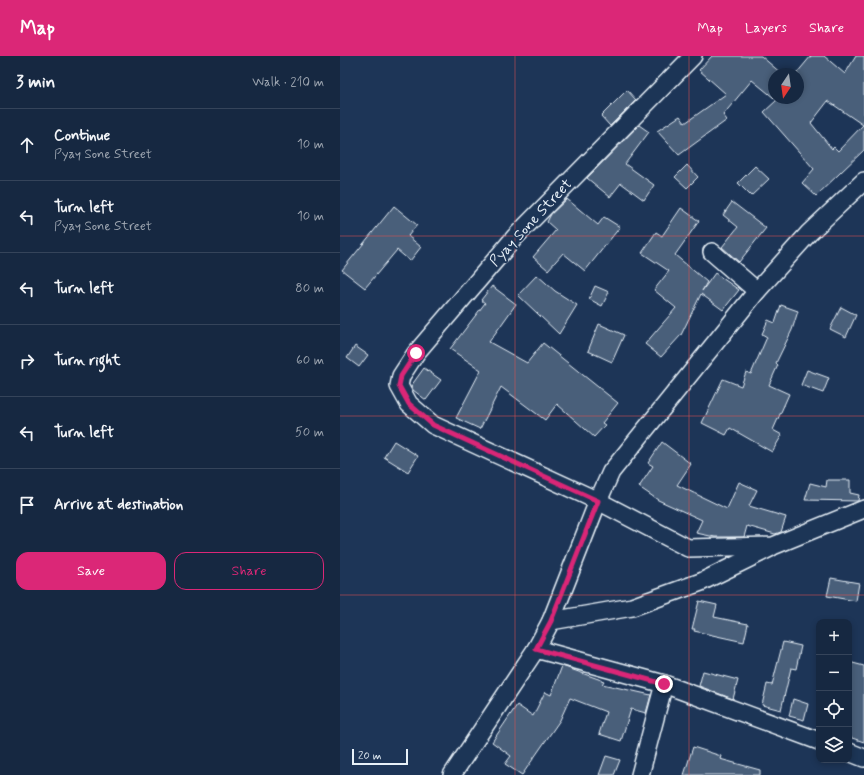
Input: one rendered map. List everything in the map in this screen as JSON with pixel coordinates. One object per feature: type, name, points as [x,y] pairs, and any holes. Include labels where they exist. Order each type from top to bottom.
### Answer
[{"type":"street","name":"Pyay Sone Street","points":[[598,501],[433,425],[409,404],[399,386],[401,376],[416,353],[516,237],[693,56]]},
{"type":"street","points":[[452,775],[536,649],[551,621],[598,501],[611,472],[757,291],[809,233],[864,182]]},
{"type":"street","points":[[712,252],[757,291]]},
{"type":"street","points":[[598,501],[688,548],[773,546]]},
{"type":"street","points":[[551,621],[632,607],[701,582],[773,546],[864,509]]},
{"type":"street","points":[[536,649],[664,684],[816,740]]},
{"type":"street","points":[[640,775],[664,684]]},
{"type":"street","points":[[852,753],[864,758]]},
{"type":"building","points":[[712,56],[761,56],[775,68],[768,68],[768,93],[752,80],[723,115],[727,120],[679,155],[657,131],[680,116],[685,123],[726,94],[699,70]]},
{"type":"building","points":[[811,56],[824,56],[845,74],[856,56],[864,56],[864,150],[816,196],[802,183],[814,169],[764,112],[773,104],[804,104],[804,68],[801,68]],"holes":[[[828,101],[863,125],[838,151],[834,147],[832,149],[811,123]]]},
{"type":"building","points":[[627,90],[636,100],[610,126],[601,116]]},
{"type":"building","points":[[639,125],[649,132],[625,164],[654,185],[644,200],[621,183],[610,197],[587,178]]},
{"type":"building","points":[[687,165],[698,177],[687,188],[675,177]]},
{"type":"building","points":[[755,166],[769,179],[751,196],[738,183]]},
{"type":"building","points":[[567,199],[598,225],[604,217],[620,227],[585,271],[563,253],[548,270],[533,257],[556,230],[547,222],[551,214]]},
{"type":"building","points":[[732,202],[766,228],[739,262],[722,247],[738,227],[723,215]]},
{"type":"building","points":[[394,206],[417,225],[408,236],[421,247],[410,261],[397,250],[365,288],[342,270]]},
{"type":"building","points":[[681,208],[699,221],[675,255],[707,282],[702,291],[715,273],[739,290],[723,310],[701,294],[681,335],[661,357],[645,344],[676,308],[654,290],[669,271],[642,253],[656,232],[662,236]]},
{"type":"building","points":[[537,275],[555,291],[577,305],[559,334],[518,295]]},
{"type":"building","points":[[492,286],[516,304],[489,342],[527,363],[543,343],[618,403],[602,423],[605,425],[594,437],[557,404],[545,420],[501,387],[480,429],[456,418],[481,370],[450,349],[485,303],[481,300]]},
{"type":"building","points":[[595,286],[609,292],[602,306],[589,299]]},
{"type":"building","points":[[781,305],[798,311],[792,330],[776,363],[778,365],[769,385],[789,394],[773,430],[782,435],[772,452],[730,428],[726,435],[702,423],[723,379],[741,386],[746,372],[751,374],[767,337],[762,334],[768,320],[775,323]]},
{"type":"building","points":[[841,307],[856,315],[846,337],[830,329]]},
{"type":"building","points":[[599,324],[624,335],[612,362],[588,351]]},
{"type":"building","points":[[355,346],[368,355],[359,367],[347,358]]},
{"type":"building","points":[[424,368],[441,380],[426,400],[413,390],[411,386]]},
{"type":"building","points":[[807,370],[829,378],[823,393],[801,385]]},
{"type":"building","points":[[394,441],[418,456],[408,472],[384,457]]},
{"type":"building","points":[[662,442],[691,464],[677,485],[727,509],[739,482],[757,490],[749,506],[786,517],[781,532],[775,534],[747,526],[744,537],[715,537],[696,533],[702,520],[658,500],[639,487],[653,466],[648,463]]},
{"type":"building","points":[[827,480],[850,480],[850,493],[859,495],[858,501],[805,500],[810,483],[826,487]]},
{"type":"building","points":[[831,578],[859,583],[856,601],[827,596]]},
{"type":"building","points":[[699,601],[717,605],[714,617],[748,624],[744,642],[694,631],[695,629],[692,629]]},
{"type":"building","points":[[783,642],[801,646],[796,669],[791,668],[781,710],[762,705],[767,684],[772,685]]},
{"type":"building","points":[[852,663],[864,666],[864,742],[852,738]]},
{"type":"building","points":[[562,666],[604,681],[602,684],[651,695],[646,713],[631,709],[621,741],[599,734],[606,712],[570,698],[560,720],[522,775],[505,764],[511,756],[492,742],[517,705],[533,716],[545,692],[551,695]]},
{"type":"building","points":[[703,671],[738,680],[733,699],[699,686]]},
{"type":"building","points":[[793,699],[808,704],[804,720],[789,716]]},
{"type":"building","points":[[693,747],[721,756],[720,759],[760,770],[760,775],[684,775]]},
{"type":"building","points":[[606,756],[620,760],[614,775],[599,775]]},
{"type":"route","points":[[416,353],[401,376],[399,386],[409,404],[433,425],[598,501],[551,621],[536,649],[664,684]]}]
